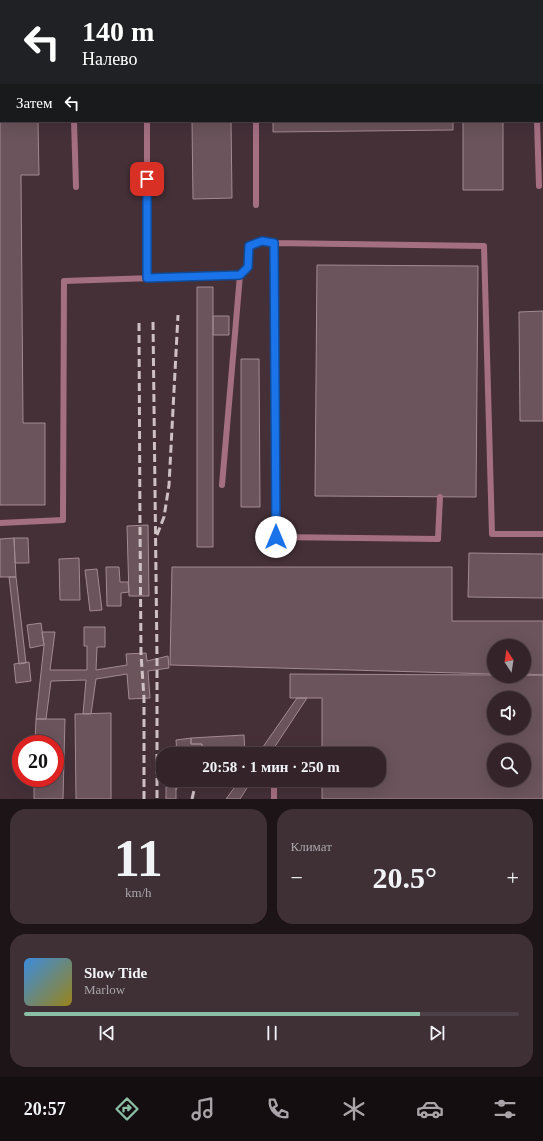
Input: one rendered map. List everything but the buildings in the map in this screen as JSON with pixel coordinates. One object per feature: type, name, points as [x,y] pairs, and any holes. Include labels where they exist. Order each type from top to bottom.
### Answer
[{"type":"lane","points":[[74,122],[76,186]]},
{"type":"lane","points":[[147,122],[147,278]]},
{"type":"lane","points":[[256,122],[256,205]]},
{"type":"lane","points":[[537,122],[539,186]]},
{"type":"lane","points":[[222,485],[240,275],[248,267],[249,246],[262,241],[274,243],[484,246],[492,534],[543,534]]},
{"type":"lane","points":[[274,243],[276,537],[438,539],[440,497]]},
{"type":"lane","points":[[0,523],[63,520],[64,281],[240,275]]},
{"type":"lane","points":[[274,787],[274,799]]},
{"type":"railway","points":[[157,535],[164,517],[169,485],[178,315]]},
{"type":"railway","points":[[153,322],[157,799]]},
{"type":"railway","points":[[139,323],[141,654],[144,698],[144,799]]},
{"type":"railway","points":[[192,799],[195,787]]},
{"type":"route","points":[[147,179],[147,278],[240,275],[248,267],[249,246],[262,241],[274,243],[276,537]]}]
